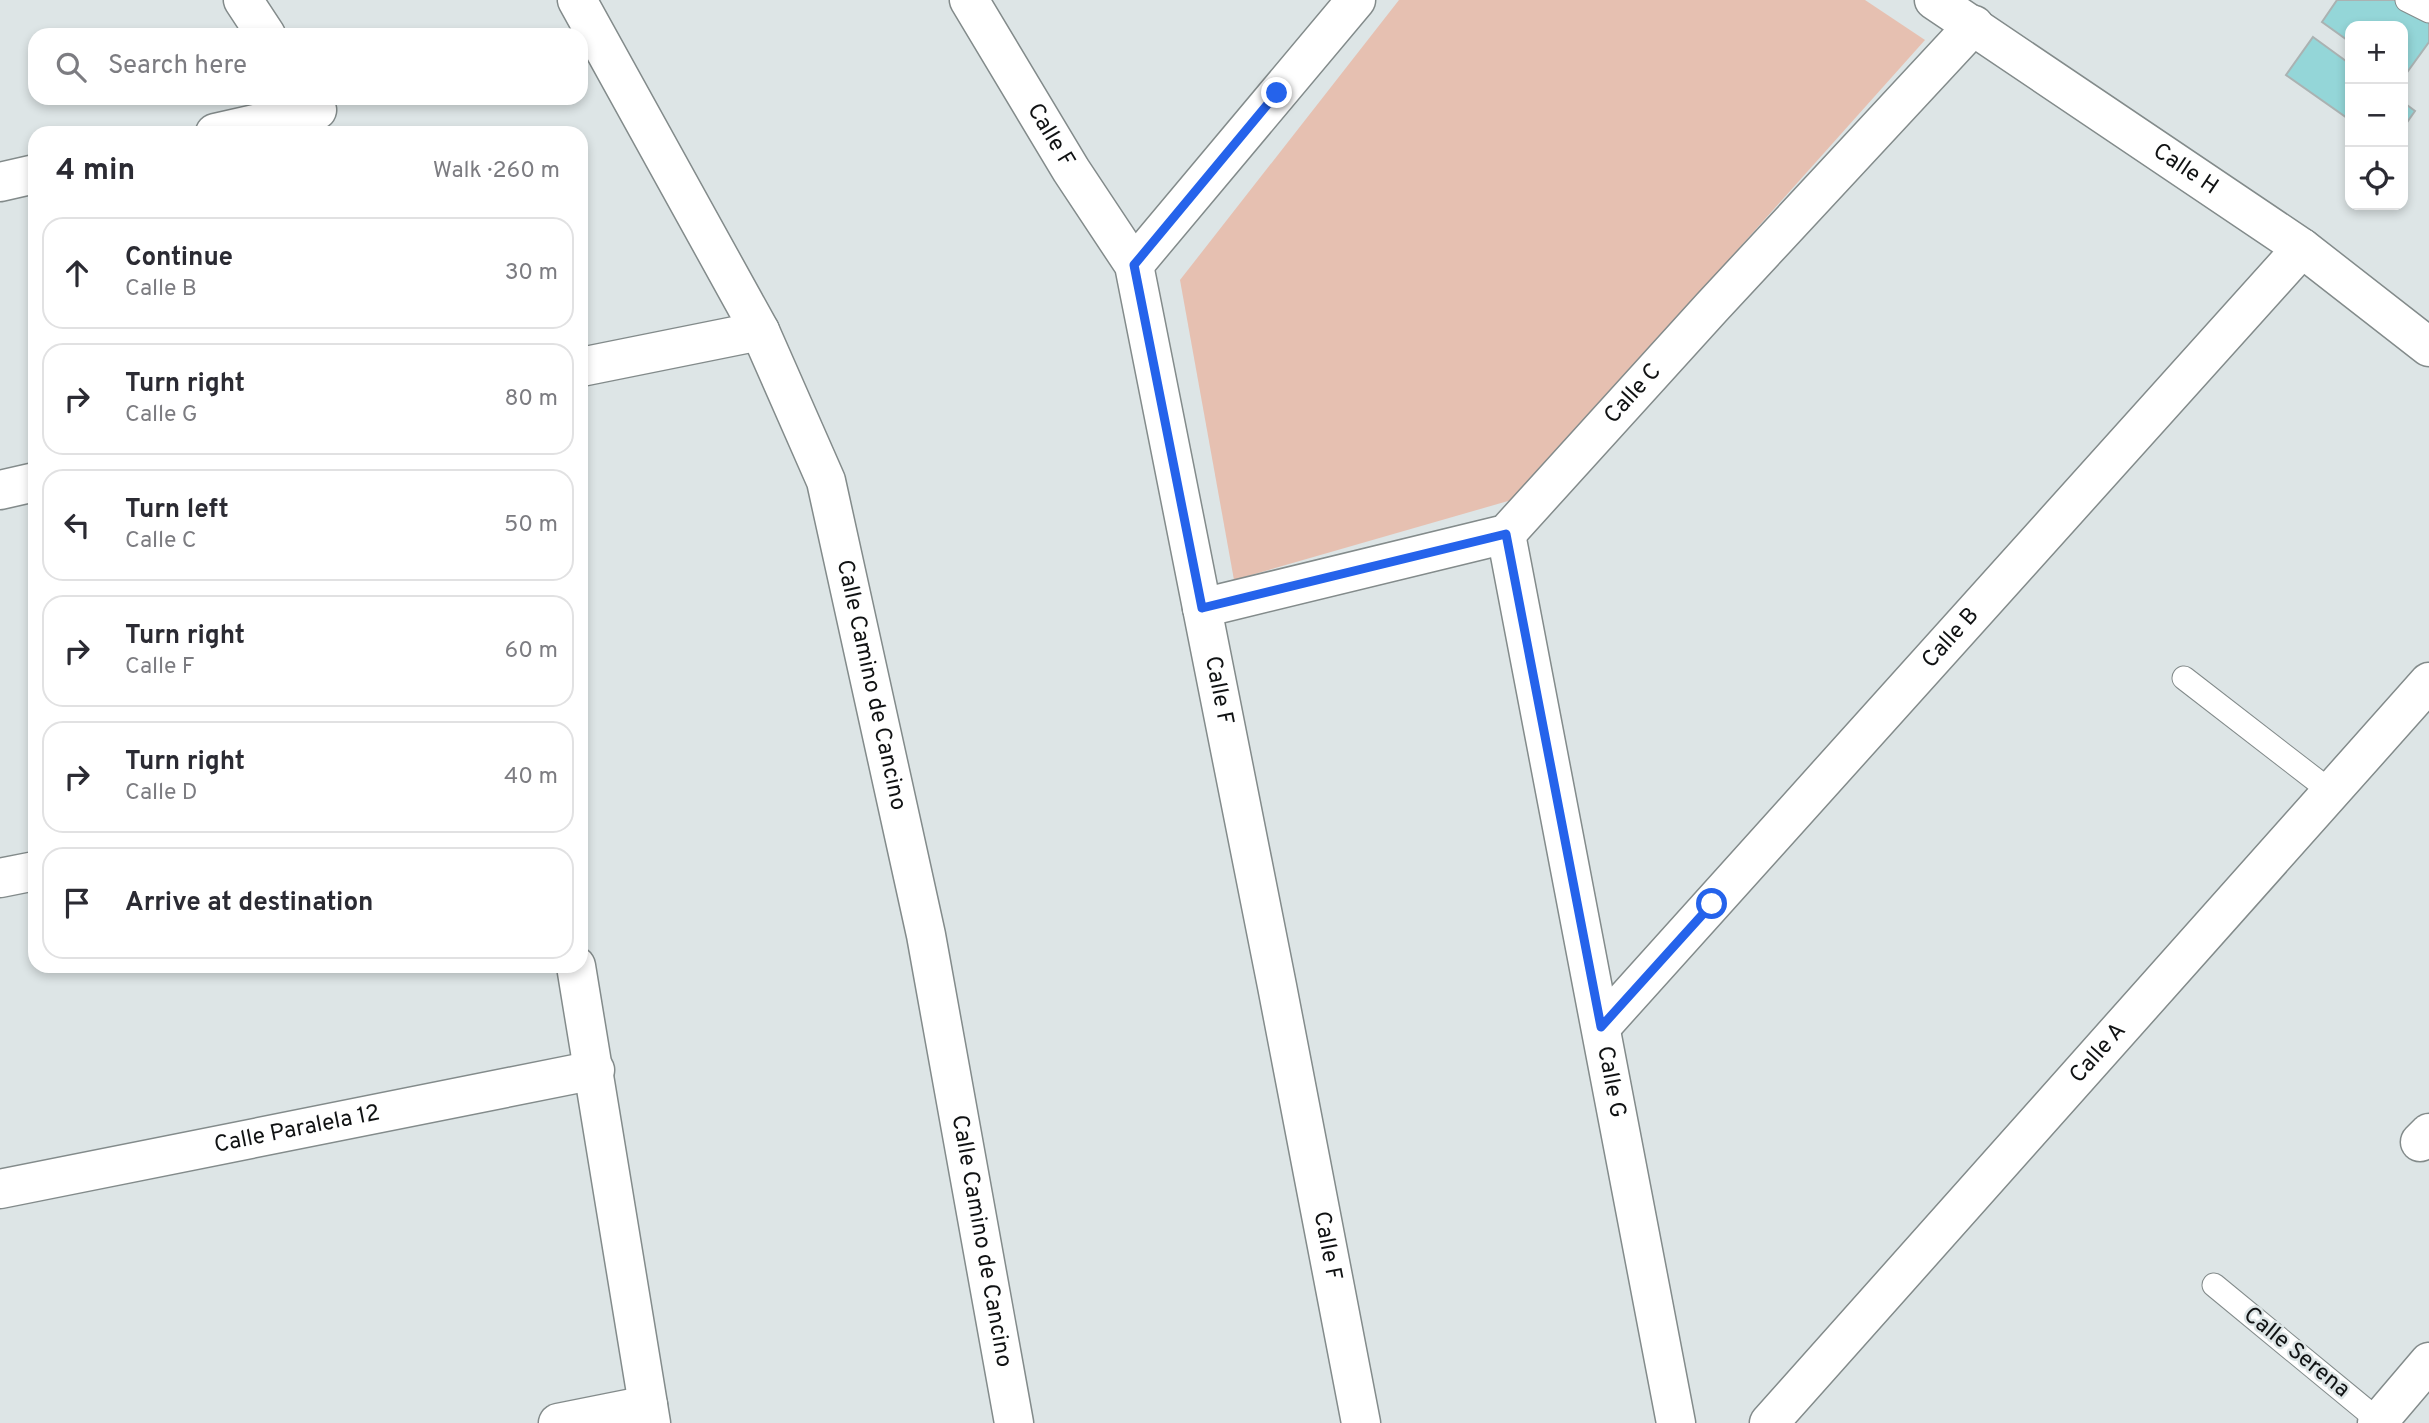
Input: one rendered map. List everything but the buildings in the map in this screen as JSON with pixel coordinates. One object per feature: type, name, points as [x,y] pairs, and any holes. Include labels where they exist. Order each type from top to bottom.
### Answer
[{"type":"street","points":[[243,0],[261,28]]},
{"type":"street","name":"Calle Camino de Cancino","points":[[577,0],[760,331],[826,481],[926,934],[1014,1423]]},
{"type":"street","name":"Calle F","points":[[969,0],[1071,170],[1134,265],[1361,1423]]},
{"type":"street","points":[[1134,265],[1322,14],[1356,0]]},
{"type":"street","name":"Calle H","points":[[1934,0],[2302,248],[2429,346]]},
{"type":"street","name":"Calle C","points":[[1506,534],[1973,25]]},
{"type":"street","points":[[253,126],[319,114]]},
{"type":"street","points":[[0,182],[28,176]]},
{"type":"street","name":"Calle B","points":[[1601,1027],[2302,248]]},
{"type":"street","points":[[588,365],[760,331]]},
{"type":"street","points":[[0,490],[28,484]]},
{"type":"street","points":[[1202,608],[1506,534]]},
{"type":"street","name":"Calle G","points":[[1506,534],[1676,1423]]},
{"type":"street","name":"Calle A","points":[[1769,1423],[2429,682]]},
{"type":"street","points":[[0,878],[28,872]]},
{"type":"street","points":[[558,1423],[650,1414],[577,973]]},
{"type":"street","name":"Calle Paralela 12","points":[[0,1189],[595,1070]]},
{"type":"street","points":[[2378,1422],[2426,1374]]},
{"type":"lane","points":[[2407,0],[2429,11]]},
{"type":"lane","points":[[2184,678],[2330,791]]},
{"type":"lane","name":"Calle Serena","points":[[2214,1285],[2378,1422]]},
{"type":"shaded area","points":[[1399,0],[1865,0],[1925,40],[1515,499],[1234,580],[1180,280]]},
{"type":"route","points":[[1277,93],[1134,265],[1202,608],[1506,534],[1601,1027],[1712,904]]}]
